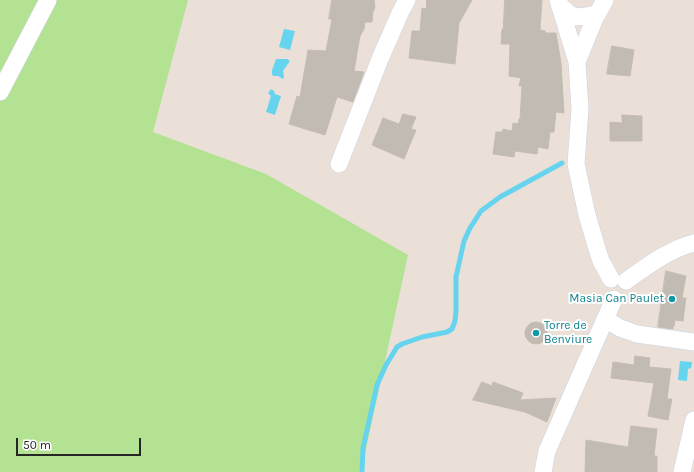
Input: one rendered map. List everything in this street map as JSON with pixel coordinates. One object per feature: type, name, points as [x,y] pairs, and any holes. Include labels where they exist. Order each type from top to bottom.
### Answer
[{"type":"street","points":[[0,92],[48,0]]},
{"type":"street","points":[[339,164],[380,59],[407,0]]},
{"type":"street","points":[[558,2],[568,13],[576,17],[584,17],[601,7]]},
{"type":"street","points":[[558,2],[576,62],[580,109],[576,164],[587,216],[601,261],[619,280]]},
{"type":"street","points":[[576,62],[601,7]]},
{"type":"street","points":[[543,472],[547,451],[614,298],[609,296],[606,288],[608,282],[619,280],[680,247],[694,243]]},
{"type":"street","points":[[605,319],[620,328],[637,334],[694,342]]},
{"type":"street","points":[[682,472],[694,420]]},
{"type":"green space","points":[[0,0],[188,0],[153,132],[266,174],[408,255],[361,472],[0,472]]},
{"type":"water","points":[[284,29],[295,31],[290,50],[279,47]]},
{"type":"water","points":[[276,59],[287,59],[290,61],[283,71],[283,79],[278,76],[273,76],[272,74]]},
{"type":"water","points":[[271,89],[275,94],[281,96],[275,115],[266,112],[271,96],[268,93]]},
{"type":"water","points":[[680,361],[692,362],[691,368],[688,369],[687,381],[678,380]]},
{"type":"building","points":[[332,0],[374,0],[375,7],[372,22],[365,22],[364,29],[360,36],[354,71],[364,72],[353,102],[337,97],[325,135],[289,124],[297,96],[300,97],[308,50],[326,51],[332,19],[329,19]]},
{"type":"building","points":[[427,0],[472,0],[459,23],[455,64],[409,58],[412,31],[420,31],[422,8],[426,9]]},
{"type":"building","points":[[505,0],[542,0],[540,30],[545,31],[545,33],[556,33],[561,63],[564,113],[556,112],[554,132],[550,132],[548,149],[538,147],[537,154],[515,151],[514,157],[493,154],[496,132],[502,132],[503,129],[512,131],[513,123],[518,124],[520,119],[522,86],[519,86],[521,78],[509,76],[510,44],[501,44]]},
{"type":"building","points":[[612,46],[634,50],[630,76],[607,74]]},
{"type":"building","points":[[403,114],[416,117],[411,129],[416,130],[404,159],[372,145],[383,118],[399,124]]},
{"type":"building","points":[[622,115],[642,116],[642,141],[610,141],[610,122],[622,123]]},
{"type":"building","name":"Masia Can Paulet","points":[[666,271],[686,276],[682,298],[686,298],[683,321],[675,320],[673,329],[658,327]]},
{"type":"building","name":"Torre de Benviure","points":[[536,322],[544,325],[547,333],[544,341],[536,344],[528,341],[525,333],[528,325]]},
{"type":"building","points":[[635,356],[650,358],[649,367],[671,369],[667,399],[672,399],[668,420],[648,416],[654,383],[611,378],[613,362],[634,365]]},
{"type":"building","points":[[482,382],[492,386],[493,382],[523,393],[520,400],[556,398],[547,422],[525,412],[473,400]]},
{"type":"building","points":[[631,426],[657,429],[654,456],[657,456],[657,472],[585,472],[586,440],[628,447]]},
{"type":"waterway","points":[[362,472],[363,448],[377,385],[386,365],[397,347],[422,337],[447,332],[452,329],[456,311],[456,277],[464,241],[481,211],[500,197],[562,163]]},
{"type":"place","name":"Masia Can Paulet","points":[[672,299]]},
{"type":"place","name":"Torre de Benviure","points":[[536,333]]}]
